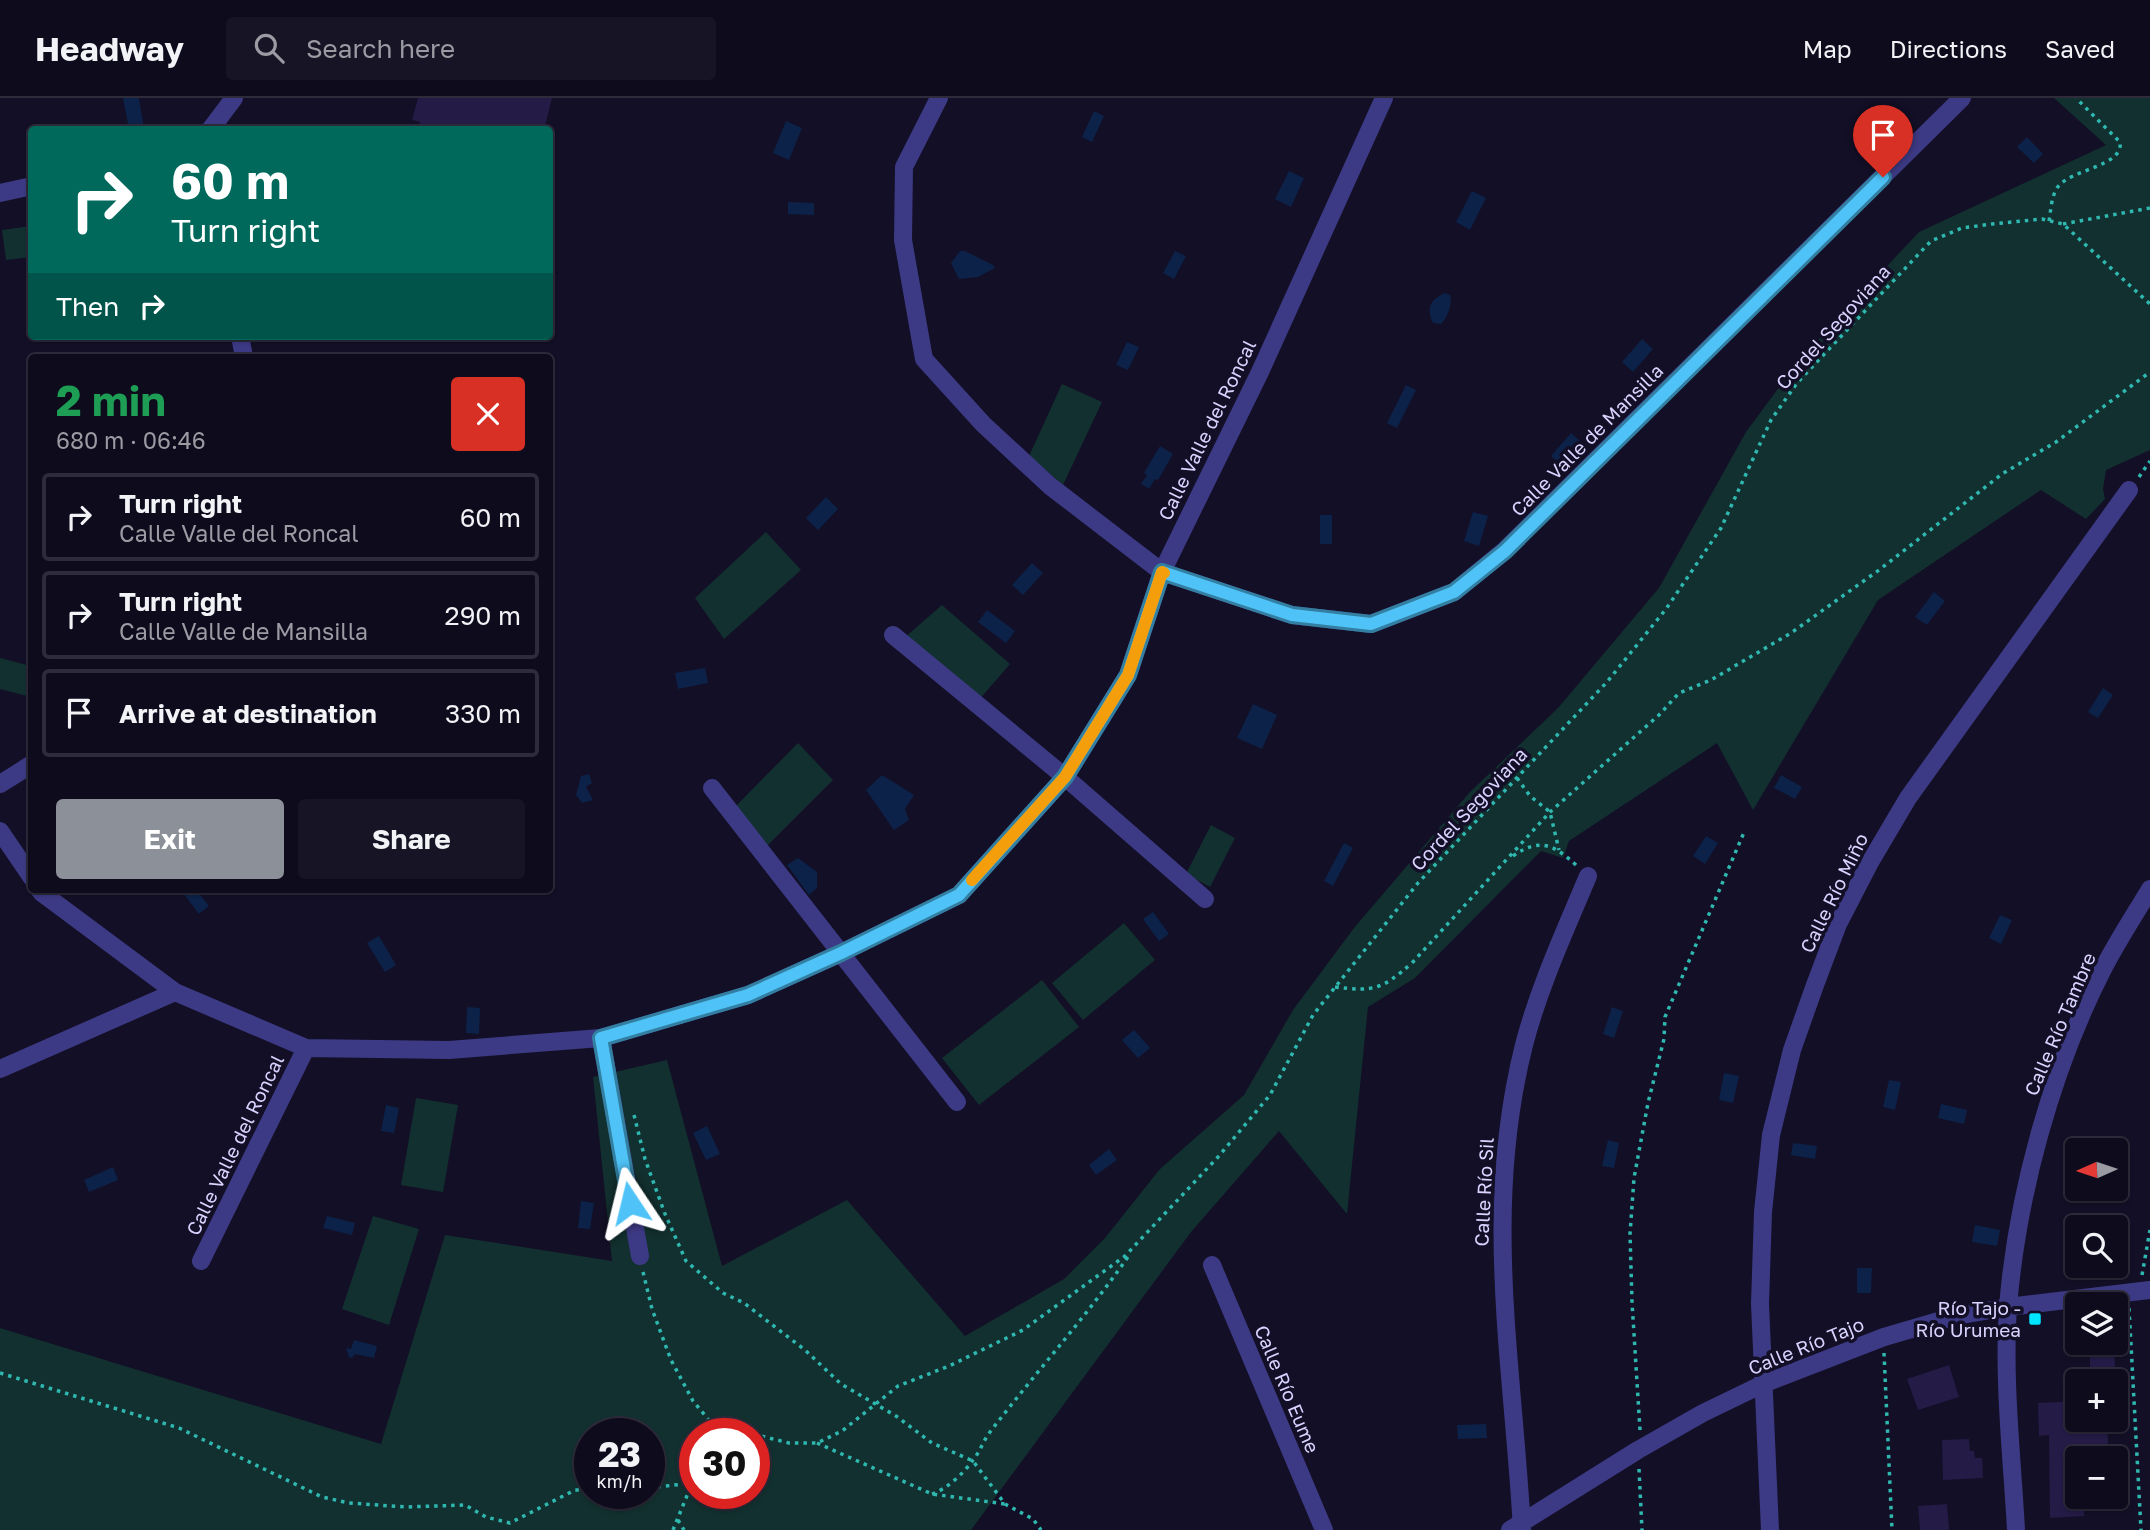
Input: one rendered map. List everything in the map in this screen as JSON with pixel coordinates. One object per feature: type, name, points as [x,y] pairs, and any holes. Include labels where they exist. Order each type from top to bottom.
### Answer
[{"type":"street","points":[[213,126],[234,98]]},
{"type":"street","name":"Calle Valle de Mansilla","points":[[939,98],[904,167],[902,240],[924,359],[983,424],[1050,486],[1162,572],[1292,615],[1371,624],[1454,592],[1505,551],[1962,98]]},
{"type":"street","name":"Calle Valle del Roncal","points":[[44,893],[175,992],[306,1048],[449,1050],[601,1038],[748,995],[959,895],[1065,777],[1128,675],[1162,572],[1260,372],[1384,98]]},
{"type":"street","points":[[0,193],[28,187]]},
{"type":"street","name":"Calle Río Miño","points":[[1770,1530],[1760,1304],[1763,1212],[1771,1135],[1792,1050],[1838,923],[1908,798],[2129,490]]},
{"type":"street","points":[[892,635],[1065,777],[1205,899]]},
{"type":"street","points":[[0,784],[28,766]]},
{"type":"street","points":[[712,788],[957,1102]]},
{"type":"street","points":[[0,831],[28,872]]},
{"type":"street","name":"Calle Río Sil","points":[[1518,1527],[1501,1237],[1509,1121],[1524,1044],[1551,963],[1588,876]]},
{"type":"street","name":"Calle Río Tambre","points":[[2016,1530],[2007,1359],[2008,1307],[2031,1163],[2054,1084],[2102,971],[2150,889]]},
{"type":"street","points":[[0,1069],[175,992]]},
{"type":"street","points":[[601,1038],[640,1256]]},
{"type":"street","name":"Calle Valle del Roncal","points":[[201,1261],[306,1048]]},
{"type":"street","name":"Calle Río Eume","points":[[1212,1265],[1324,1530]]},
{"type":"street","name":"Calle Río Tajo","points":[[1518,1527],[1638,1450],[1703,1413],[1763,1384],[1884,1337],[1956,1316],[2140,1291]]},
{"type":"path","points":[[2049,221],[2057,188],[2067,179],[2108,161],[2119,153],[2121,147],[2120,142],[2076,98]]},
{"type":"path","points":[[2063,224],[2150,208]]},
{"type":"path","name":"Cordel Segoviana","points":[[817,1443],[842,1431],[898,1386],[949,1366],[1023,1330],[1125,1256],[1219,1157],[1270,1095],[1313,1015],[1418,884],[1607,682],[1666,609],[1721,528],[1771,420],[1797,383],[1931,241],[1962,228],[2042,219],[2063,224]]},
{"type":"path","points":[[2063,224],[2150,304]]},
{"type":"path","points":[[1335,987],[1366,991],[1390,982],[1412,963],[1550,812],[1659,715],[1679,693],[1711,680],[1791,633],[1879,570],[2002,474],[2056,442],[2150,372]]},
{"type":"path","points":[[1517,778],[1530,796],[1550,812],[1559,850]]},
{"type":"path","points":[[1642,1530],[1631,1248],[1634,1178],[1648,1103],[1664,1039],[1665,1017],[1745,830]]},
{"type":"path","points":[[1509,859],[1525,848],[1544,844],[1559,850],[1588,876]]},
{"type":"path","points":[[611,1096],[633,1110],[645,1159],[686,1261],[723,1293],[744,1303],[805,1350],[841,1384],[932,1443],[973,1461],[1005,1504]]},
{"type":"path","points":[[2141,1530],[2140,1291],[2150,1230]]},
{"type":"path","points":[[932,1494],[941,1491],[973,1461],[987,1436],[1051,1353],[1099,1299],[1137,1243]]},
{"type":"path","points":[[640,1256],[652,1309],[671,1360],[693,1401],[707,1418]]},
{"type":"path","points":[[1884,1337],[1892,1530]]},
{"type":"path","points":[[0,1373],[179,1428],[322,1497],[349,1503],[406,1507],[465,1506],[486,1517],[510,1523],[574,1491]]},
{"type":"path","points":[[770,1438],[789,1443],[817,1443],[932,1494],[1005,1504],[1033,1519],[1041,1530]]},
{"type":"path","points":[[673,1530],[681,1509]]},
{"type":"path","points":[[677,1518],[684,1530]]},
{"type":"green space","points":[[2054,98],[2150,98],[2150,450],[2106,470],[2103,489],[2105,499],[2086,519],[2041,490],[1878,600],[1753,810],[1717,743],[1569,841],[1563,858],[1541,851],[1415,978],[1368,1007],[1347,1214],[1279,1131],[1191,1232],[971,1530],[0,1530],[0,1328],[381,1444],[445,1235],[612,1261],[593,1077],[667,1060],[722,1266],[847,1200],[965,1336],[1064,1279],[1105,1238],[1160,1169],[1244,1095],[1293,1010],[1354,928],[1469,793],[1558,708],[1659,588],[1746,432],[1800,359],[1919,232],[2106,145]]},
{"type":"green space","points":[[28,226],[28,257],[6,260],[2,230]]},
{"type":"green space","points":[[1062,384],[1102,402],[1063,485],[1029,456]]},
{"type":"green space","points":[[766,532],[801,570],[724,639],[695,598]]},
{"type":"green space","points":[[942,605],[1010,664],[978,701],[904,638]]},
{"type":"green space","points":[[0,658],[28,665],[28,696],[0,689]]},
{"type":"green space","points":[[798,743],[833,780],[765,848],[733,809]]},
{"type":"green space","points":[[1211,825],[1235,838],[1210,887],[1186,874]]},
{"type":"green space","points":[[1124,923],[1155,960],[1083,1020],[1052,983]]},
{"type":"green space","points":[[1042,980],[1079,1027],[979,1105],[942,1058]]},
{"type":"green space","points":[[416,1098],[458,1105],[443,1192],[401,1185]]},
{"type":"green space","points":[[373,1216],[419,1229],[389,1325],[342,1309]]},
{"type":"water","points":[[123,98],[139,98],[144,126],[128,126]]},
{"type":"water","points":[[1094,111],[1104,116],[1092,142],[1082,137]]},
{"type":"water","points":[[786,121],[802,128],[789,160],[773,153]]},
{"type":"water","points":[[2027,137],[2043,154],[2034,163],[2017,147]]},
{"type":"water","points":[[1289,171],[1304,178],[1291,207],[1275,199]]},
{"type":"water","points":[[1472,191],[1486,198],[1470,230],[1456,222]]},
{"type":"water","points":[[788,202],[814,203],[814,215],[788,214]]},
{"type":"water","points":[[960,251],[965,251],[995,268],[978,277],[959,279],[951,263]]},
{"type":"water","points":[[1175,251],[1186,256],[1174,279],[1163,273]]},
{"type":"water","points":[[1445,293],[1451,298],[1447,315],[1441,324],[1433,323],[1431,305]]},
{"type":"water","points":[[1642,339],[1653,349],[1633,372],[1622,362]]},
{"type":"water","points":[[1127,342],[1139,347],[1128,370],[1116,365]]},
{"type":"water","points":[[1406,385],[1416,390],[1397,428],[1387,423]]},
{"type":"water","points":[[1571,433],[1581,442],[1560,465],[1551,456]]},
{"type":"water","points":[[1160,446],[1173,454],[1158,480],[1155,479],[1149,489],[1141,484],[1147,475],[1144,473]]},
{"type":"water","points":[[826,497],[838,509],[818,530],[806,518]]},
{"type":"water","points":[[1473,512],[1488,516],[1479,546],[1464,541]]},
{"type":"water","points":[[1320,515],[1332,515],[1332,544],[1320,544]]},
{"type":"water","points":[[1032,563],[1043,573],[1023,595],[1012,585]]},
{"type":"water","points":[[1934,592],[1945,601],[1927,625],[1915,617]]},
{"type":"water","points":[[987,610],[1015,631],[1006,643],[978,622]]},
{"type":"water","points":[[705,668],[708,683],[678,689],[675,673]]},
{"type":"water","points":[[2103,688],[2113,695],[2098,718],[2088,712]]},
{"type":"water","points":[[1253,704],[1277,715],[1262,749],[1237,738]]},
{"type":"water","points":[[589,774],[592,783],[586,787],[593,800],[582,803],[576,795],[581,776]]},
{"type":"water","points":[[882,775],[914,795],[905,809],[909,820],[894,830],[866,790]]},
{"type":"water","points":[[1781,775],[1802,787],[1795,799],[1774,788]]},
{"type":"water","points":[[1706,836],[1718,843],[1705,864],[1693,856]]},
{"type":"water","points":[[1344,843],[1353,848],[1333,886],[1324,881]]},
{"type":"water","points":[[798,858],[817,872],[817,888],[809,895],[787,865]]},
{"type":"water","points":[[183,893],[199,893],[209,906],[199,914]]},
{"type":"water","points":[[1153,912],[1169,934],[1159,941],[1143,919]]},
{"type":"water","points":[[2000,915],[2012,920],[2001,944],[1989,938]]},
{"type":"water","points":[[379,936],[396,965],[385,972],[367,943]]},
{"type":"water","points":[[467,1007],[480,1008],[479,1034],[466,1033]]},
{"type":"water","points":[[1612,1007],[1623,1011],[1614,1038],[1603,1034]]},
{"type":"water","points":[[1134,1030],[1150,1048],[1138,1058],[1122,1040]]},
{"type":"water","points":[[1724,1073],[1739,1076],[1733,1103],[1719,1100]]},
{"type":"water","points":[[1889,1080],[1901,1082],[1895,1110],[1883,1107]]},
{"type":"water","points":[[1941,1104],[1967,1110],[1964,1124],[1938,1118]]},
{"type":"water","points":[[386,1105],[399,1108],[394,1133],[381,1131]]},
{"type":"water","points":[[707,1126],[720,1154],[706,1160],[693,1133]]},
{"type":"water","points":[[1608,1140],[1619,1143],[1614,1168],[1602,1166]]},
{"type":"water","points":[[1793,1143],[1817,1146],[1815,1159],[1791,1155]]},
{"type":"water","points":[[1109,1149],[1117,1160],[1096,1175],[1089,1165]]},
{"type":"water","points":[[113,1167],[118,1180],[89,1192],[84,1180]]},
{"type":"water","points":[[581,1201],[594,1203],[590,1229],[578,1228]]},
{"type":"water","points":[[327,1216],[355,1223],[352,1235],[323,1228]]},
{"type":"water","points":[[1975,1225],[2000,1230],[1997,1246],[1972,1242]]},
{"type":"water","points":[[1857,1268],[1872,1268],[1871,1293],[1857,1293]]},
{"type":"water","points":[[354,1340],[377,1346],[374,1358],[355,1354],[352,1358],[349,1357],[346,1348],[351,1349]]},
{"type":"water","points":[[1486,1424],[1487,1438],[1458,1439],[1457,1425]]},
{"type":"building","points":[[418,98],[552,98],[545,126],[419,126],[420,122],[412,120]]},
{"type":"building","points":[[2090,1355],[2114,1355],[2115,1368],[2090,1369]]},
{"type":"building","points":[[1949,1365],[1959,1397],[1918,1410],[1907,1379]]},
{"type":"building","points":[[2065,1402],[2065,1432],[2108,1432],[2108,1445],[2065,1446],[2065,1509],[2084,1509],[2084,1516],[2050,1518],[2049,1435],[2039,1436],[2038,1403]]},
{"type":"building","points":[[1969,1439],[1970,1451],[1974,1451],[1975,1458],[1982,1458],[1983,1478],[1943,1480],[1942,1440]]},
{"type":"building","points":[[1947,1504],[1949,1530],[1920,1530],[1918,1506]]},
{"type":"slow traffic","points":[[972,880],[1065,777],[1128,675],[1162,572],[1164,573]]},
{"type":"place","name":"Río Tajo - Río Urumea","points":[[2035,1319]]},
{"type":"route","points":[[630,1203],[601,1038],[748,995],[959,895],[1065,777],[1128,675],[1162,572],[1292,615],[1371,624],[1454,592],[1505,551],[1883,177]]}]
